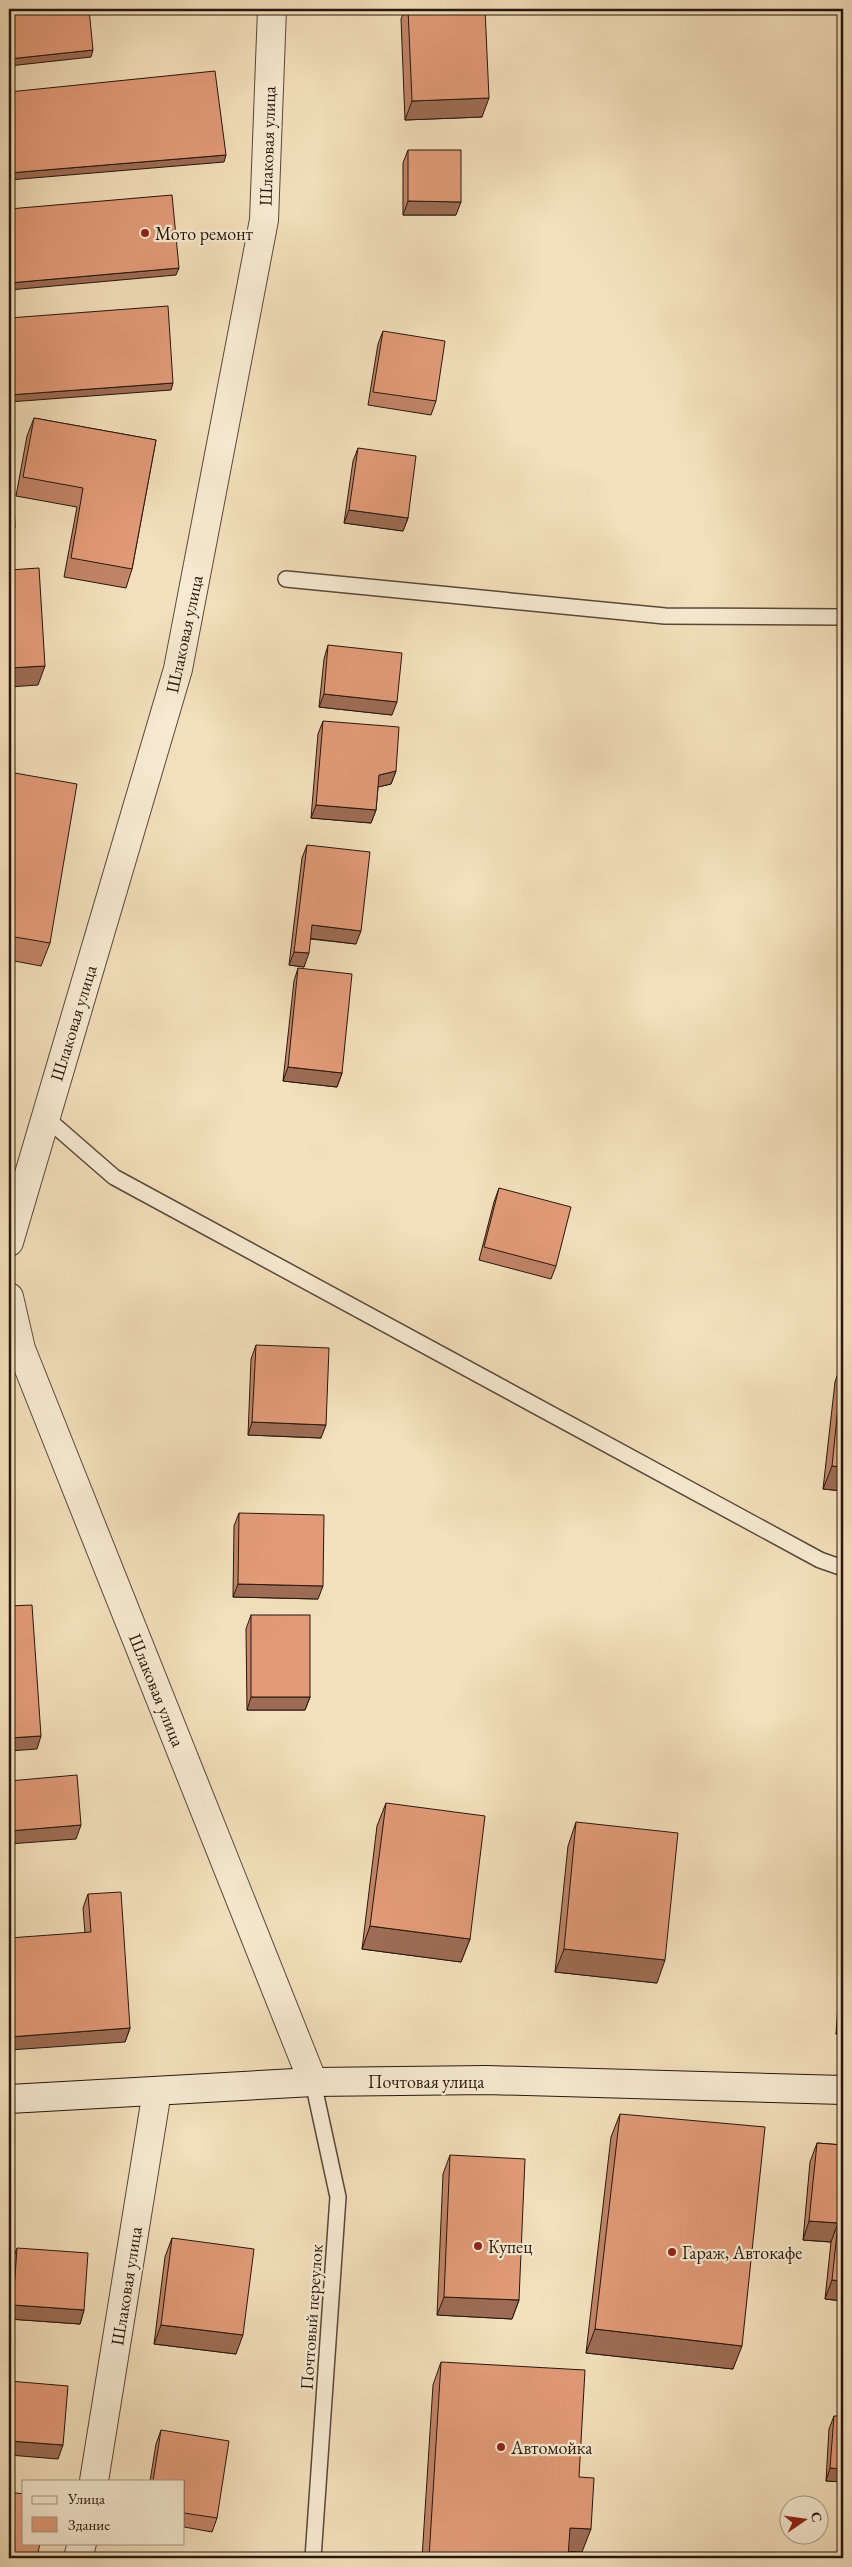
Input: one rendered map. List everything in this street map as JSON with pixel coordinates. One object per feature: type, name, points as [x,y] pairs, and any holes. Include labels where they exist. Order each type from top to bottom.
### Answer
[{"type":"street","name":"Шлаковая улица","points":[[9,1242],[178,669],[264,220],[272,9]]},
{"type":"street","name":"Шлаковая улица","points":[[9,1297],[21,1349],[313,2082]]},
{"type":"street","name":"Почтовая улица","points":[[9,2099],[313,2082],[487,2080],[843,2090]]},
{"type":"street","name":"Шлаковая улица","points":[[94,2480],[157,2091]]},
{"type":"street","points":[[78,2558],[82,2544]]},
{"type":"lane","points":[[286,579],[665,616],[843,617]]},
{"type":"lane","points":[[45,1117],[114,1177],[820,1560],[843,1568]]},
{"type":"lane","name":"Почтовый переулок","points":[[313,2082],[338,2197],[313,2558]]},
{"type":"building","points":[[9,9],[89,9],[93,50],[9,59]]},
{"type":"building","points":[[408,9],[485,9],[489,98],[412,101]]},
{"type":"building","points":[[215,71],[226,155],[9,173],[9,92]]},
{"type":"building","points":[[408,150],[461,150],[461,202],[408,201]]},
{"type":"building","points":[[172,195],[179,268],[9,283],[9,209]]},
{"type":"building","points":[[168,306],[173,383],[9,395],[9,318]]},
{"type":"building","points":[[383,331],[445,341],[436,401],[373,392]]},
{"type":"building","points":[[34,418],[156,440],[132,569],[71,558],[83,488],[23,477]]},
{"type":"building","points":[[358,448],[416,456],[408,518],[349,510]]},
{"type":"building","points":[[9,452],[12,452],[15,527],[9,528]]},
{"type":"building","points":[[39,568],[45,666],[9,668],[9,570]]},
{"type":"building","points":[[328,645],[402,653],[397,702],[324,694]]},
{"type":"building","points":[[323,721],[399,727],[396,771],[379,775],[376,810],[316,805]]},
{"type":"building","points":[[9,772],[77,784],[50,943],[9,936]]},
{"type":"building","points":[[307,845],[370,852],[361,931],[312,925],[309,953],[294,952]]},
{"type":"building","points":[[298,968],[352,974],[342,1073],[288,1067]]},
{"type":"building","points":[[499,1188],[571,1207],[556,1266],[484,1247]]},
{"type":"building","points":[[256,1345],[329,1348],[326,1425],[252,1422]]},
{"type":"building","points":[[843,1358],[843,1467],[832,1466]]},
{"type":"building","points":[[239,1513],[324,1515],[323,1586],[238,1584]]},
{"type":"building","points":[[32,1605],[41,1736],[9,1738],[9,1606]]},
{"type":"building","points":[[251,1615],[310,1615],[310,1697],[251,1697]]},
{"type":"building","points":[[77,1775],[81,1825],[9,1831],[9,1781]]},
{"type":"building","points":[[386,1803],[485,1816],[470,1939],[370,1926]]},
{"type":"building","points":[[576,1822],[678,1833],[665,1960],[564,1949]]},
{"type":"building","points":[[121,1892],[130,2028],[9,2037],[9,1938],[91,1932],[88,1894]]},
{"type":"building","name":"Гараж, Автокафе","points":[[620,2114],[765,2127],[742,2346],[595,2329]]},
{"type":"building","points":[[817,2143],[843,2145],[843,2281],[832,2280],[838,2223],[809,2221]]},
{"type":"building","name":"Купец","points":[[450,2155],[525,2159],[519,2300],[444,2297]]},
{"type":"building","points":[[172,2238],[254,2249],[243,2335],[161,2325]]},
{"type":"building","points":[[17,2248],[88,2253],[84,2310],[13,2305]]},
{"type":"building","name":"Автомойка","points":[[441,2362],[585,2370],[579,2477],[594,2478],[591,2529],[570,2528],[568,2558],[429,2558]]},
{"type":"building","points":[[9,2381],[68,2386],[63,2445],[9,2441]]},
{"type":"building","points":[[834,2416],[843,2416],[843,2469],[830,2468]]},
{"type":"building","points":[[161,2430],[229,2441],[217,2518],[185,2513],[185,2480],[153,2480]]},
{"type":"building","points":[[9,2492],[22,2494],[22,2544],[40,2544],[37,2558],[9,2558]]},
{"type":"place","name":"Мото ремонт","points":[[145,233]]},
{"type":"place","name":"Купец","points":[[478,2246]]},
{"type":"place","name":"Гараж, Автокафе","points":[[672,2252]]},
{"type":"place","name":"Автомойка","points":[[501,2447]]}]
